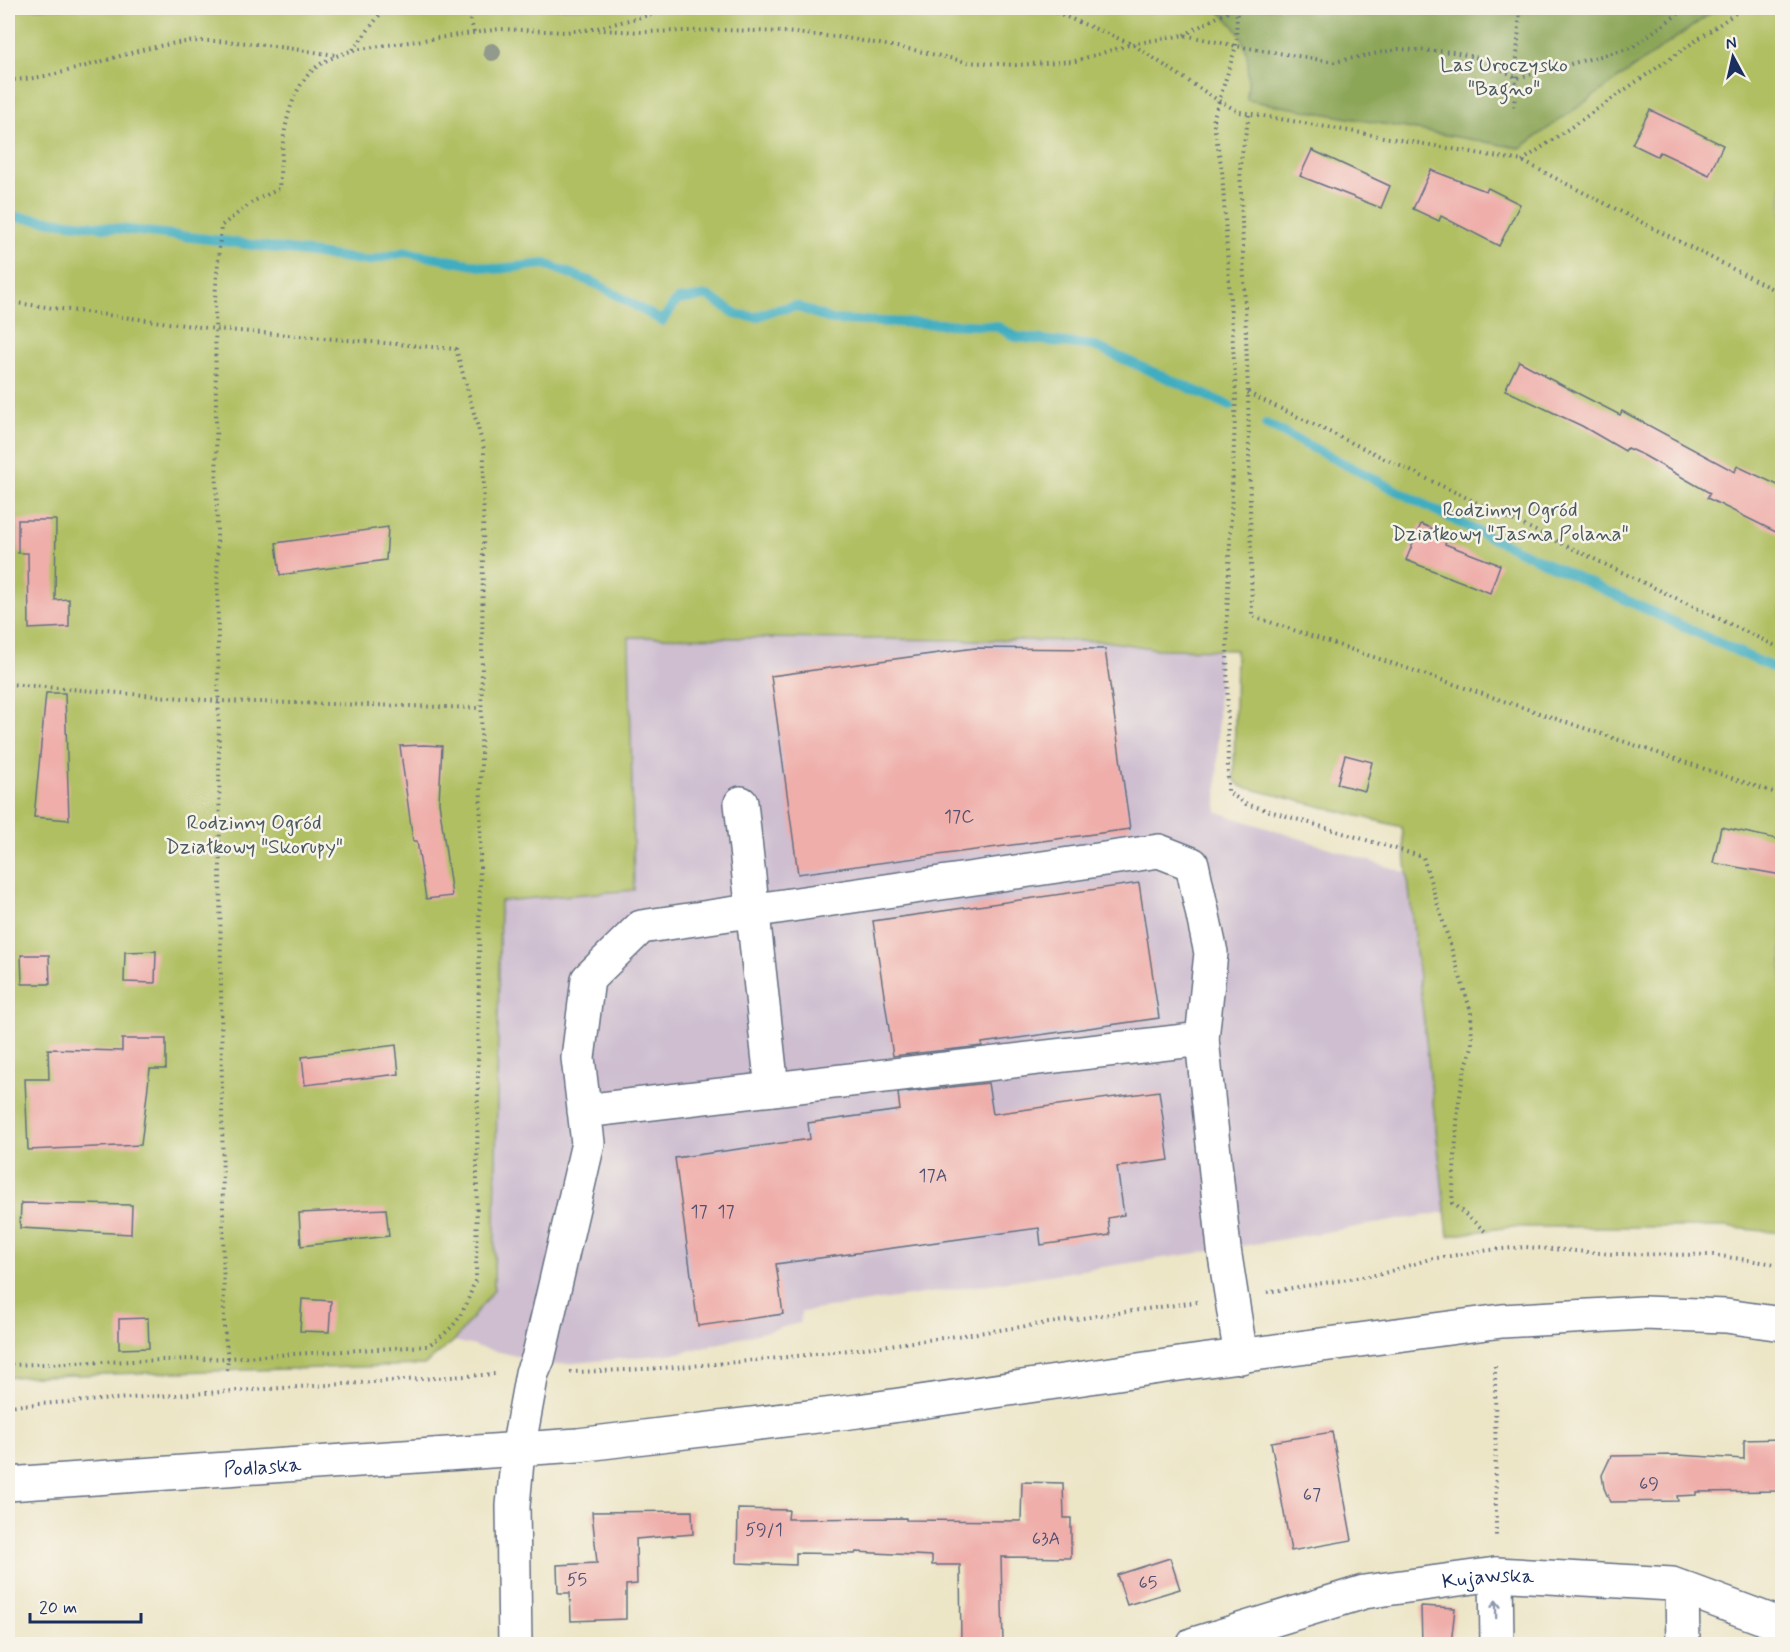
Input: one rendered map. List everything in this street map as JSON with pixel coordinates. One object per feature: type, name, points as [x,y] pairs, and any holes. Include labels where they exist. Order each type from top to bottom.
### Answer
[{"type":"street","points":[[741,803],[772,1089]]},
{"type":"street","points":[[515,1644],[513,1506],[518,1450],[532,1373],[538,1359],[588,1143],[578,1058],[588,979],[640,927],[1160,851],[1192,864],[1211,952],[1202,1039],[1224,1249],[1241,1357]]},
{"type":"street","points":[[584,1112],[1202,1039]]},
{"type":"street","name":"Podlaska","points":[[8,1484],[578,1446],[823,1415],[1502,1321],[1643,1313],[1726,1316],[1782,1324]]},
{"type":"street","points":[[1496,1574],[1497,1644]]},
{"type":"street","name":"Kujawska","points":[[1194,1644],[1364,1592],[1496,1574],[1672,1584],[1782,1625]]},
{"type":"street","points":[[1682,1588],[1683,1644]]},
{"type":"path","points":[[353,50],[381,12],[389,8]]},
{"type":"path","points":[[467,8],[474,32]]},
{"type":"path","points":[[227,1370],[228,1358],[224,1327],[215,329],[220,226],[254,201],[279,189],[283,134],[296,93],[303,81],[319,65],[337,55],[353,50],[500,29],[565,32],[593,29],[677,8]]},
{"type":"path","points":[[1045,8],[1131,44],[1240,112],[1522,161],[1782,294]]},
{"type":"path","points":[[593,29],[644,32],[726,30],[784,32],[846,38],[968,62],[1016,65],[1074,61],[1131,44],[1184,35],[1235,8],[1236,46],[1213,120],[1222,170],[1236,394],[1227,616],[1228,792],[1246,804],[1423,857],[1471,1012],[1472,1047],[1463,1076],[1458,1108],[1452,1203],[1486,1232]]},
{"type":"path","points":[[1514,107],[1520,8]]},
{"type":"path","points":[[1184,35],[1334,62],[1398,49],[1454,52],[1482,59],[1517,78],[1631,48],[1686,8]]},
{"type":"path","points":[[1522,161],[1743,8]]},
{"type":"path","points":[[1775,8],[1782,12]]},
{"type":"path","points":[[8,80],[27,80],[57,75],[154,47],[179,43],[210,41],[242,43],[337,55]]},
{"type":"path","points":[[1249,114],[1240,165],[1248,393],[1252,616],[1782,795]]},
{"type":"path","points":[[8,302],[215,329],[456,350],[484,449],[476,1278],[465,1309],[450,1331],[427,1346],[228,1358],[8,1365]]},
{"type":"path","points":[[1248,393],[1782,649]]},
{"type":"path","points":[[8,684],[219,700],[481,708]]},
{"type":"path","points":[[8,1406],[459,1375],[699,1365],[790,1358],[1381,1274],[1430,1259],[1503,1248],[1526,1247],[1612,1254],[1713,1255],[1782,1265]]},
{"type":"path","points":[[1495,1366],[1496,1574]]},
{"type":"shaded area","points":[[629,637],[1105,641],[1158,649],[1219,649],[1217,812],[1407,873],[1446,1212],[1224,1249],[801,1312],[800,1323],[680,1353],[554,1365],[454,1341],[494,1290],[500,901],[634,890]]},
{"type":"green space","points":[[8,8],[1215,8],[1236,28],[1246,49],[1247,100],[1520,148],[1718,8],[1782,8],[1782,1233],[1725,1227],[1509,1227],[1448,1236],[1402,827],[1240,786],[1234,779],[1236,650],[1158,649],[1105,641],[629,637],[634,890],[500,901],[494,1290],[454,1341],[424,1365],[8,1377]]},
{"type":"green space","name":"Las Uroczysko \"Bagno\"","points":[[1215,8],[1718,8],[1520,148],[1247,100],[1246,49],[1236,28]]},
{"type":"building","points":[[1650,110],[1723,145],[1709,175],[1660,152],[1657,156],[1632,144]]},
{"type":"building","points":[[1312,150],[1390,186],[1381,208],[1300,176]]},
{"type":"building","points":[[1431,170],[1486,191],[1488,188],[1520,204],[1499,246],[1441,216],[1439,221],[1413,209]]},
{"type":"building","points":[[1519,361],[1620,415],[1622,411],[1735,472],[1737,466],[1782,487],[1782,535],[1707,498],[1710,493],[1643,455],[1627,448],[1625,451],[1582,426],[1505,390]]},
{"type":"building","points":[[18,520],[56,520],[55,600],[69,599],[69,627],[29,629],[28,553],[18,553]]},
{"type":"building","points":[[1421,524],[1448,535],[1445,544],[1500,565],[1490,593],[1406,560]]},
{"type":"building","points":[[388,527],[386,560],[280,575],[276,543]]},
{"type":"building","points":[[975,648],[1105,649],[1130,829],[798,874],[771,676]]},
{"type":"building","points":[[46,693],[65,693],[69,820],[34,817]]},
{"type":"building","points":[[400,746],[442,746],[439,802],[452,896],[426,899],[417,841],[413,841]]},
{"type":"building","points":[[1345,755],[1372,762],[1365,791],[1337,784]]},
{"type":"building","points":[[1721,827],[1782,840],[1782,875],[1713,863]]},
{"type":"building","points":[[1139,883],[1159,1018],[982,1043],[982,1046],[893,1056],[873,921]]},
{"type":"building","points":[[156,951],[155,983],[124,982],[125,952]]},
{"type":"building","points":[[21,955],[49,955],[50,984],[22,984]]},
{"type":"building","points":[[122,1039],[166,1039],[166,1069],[150,1069],[141,1145],[28,1150],[25,1079],[49,1079],[48,1049],[122,1051]]},
{"type":"building","points":[[396,1045],[399,1074],[305,1085],[302,1057]]},
{"type":"building","points":[[988,1083],[993,1114],[1159,1091],[1169,1160],[1117,1167],[1124,1215],[1108,1218],[1110,1235],[1041,1245],[1039,1228],[776,1264],[783,1314],[698,1326],[675,1158],[810,1139],[808,1123],[900,1110],[898,1093]]},
{"type":"building","points":[[21,1203],[132,1205],[131,1234],[20,1228]]},
{"type":"building","points":[[386,1209],[389,1236],[301,1246],[299,1213]]},
{"type":"building","points":[[302,1299],[331,1301],[329,1332],[300,1331]]},
{"type":"building","points":[[148,1318],[149,1348],[119,1349],[119,1319]]},
{"type":"building","points":[[1332,1432],[1352,1540],[1291,1551],[1271,1442]]},
{"type":"building","points":[[1782,1439],[1782,1491],[1696,1492],[1696,1495],[1677,1496],[1678,1501],[1610,1502],[1604,1488],[1602,1475],[1611,1456],[1677,1455],[1744,1459],[1744,1440]]},
{"type":"building","points":[[1022,1482],[1063,1483],[1064,1518],[1071,1518],[1071,1558],[1001,1557],[1003,1644],[961,1644],[960,1565],[932,1565],[932,1556],[856,1552],[855,1554],[796,1553],[796,1565],[737,1563],[738,1509],[789,1510],[788,1519],[906,1518],[906,1520],[1021,1521]]},
{"type":"building","points":[[692,1511],[693,1534],[636,1539],[637,1584],[626,1585],[626,1619],[571,1621],[570,1593],[558,1593],[557,1565],[597,1563],[592,1512]]},
{"type":"building","points":[[1170,1558],[1180,1589],[1127,1605],[1117,1575]]},
{"type":"building","points":[[1421,1606],[1455,1608],[1451,1644],[1422,1644]]},
{"type":"waterway","points":[[8,216],[216,240],[368,261],[405,252],[496,269],[545,264],[597,284],[662,321],[677,300],[708,296],[738,315],[756,317],[771,311],[796,306],[832,320],[996,326],[1016,337],[1094,346],[1230,406]]},
{"type":"waterway","points":[[1266,424],[1468,527],[1782,672]]},
{"type":"park label","name":"Rodzinny Ogród Działkowy \"Jasna Polana\"","points":[[1510,521]]},
{"type":"park label","name":"Rodzinny Ogród Działkowy \"Skorupy\"","points":[[254,834]]}]
